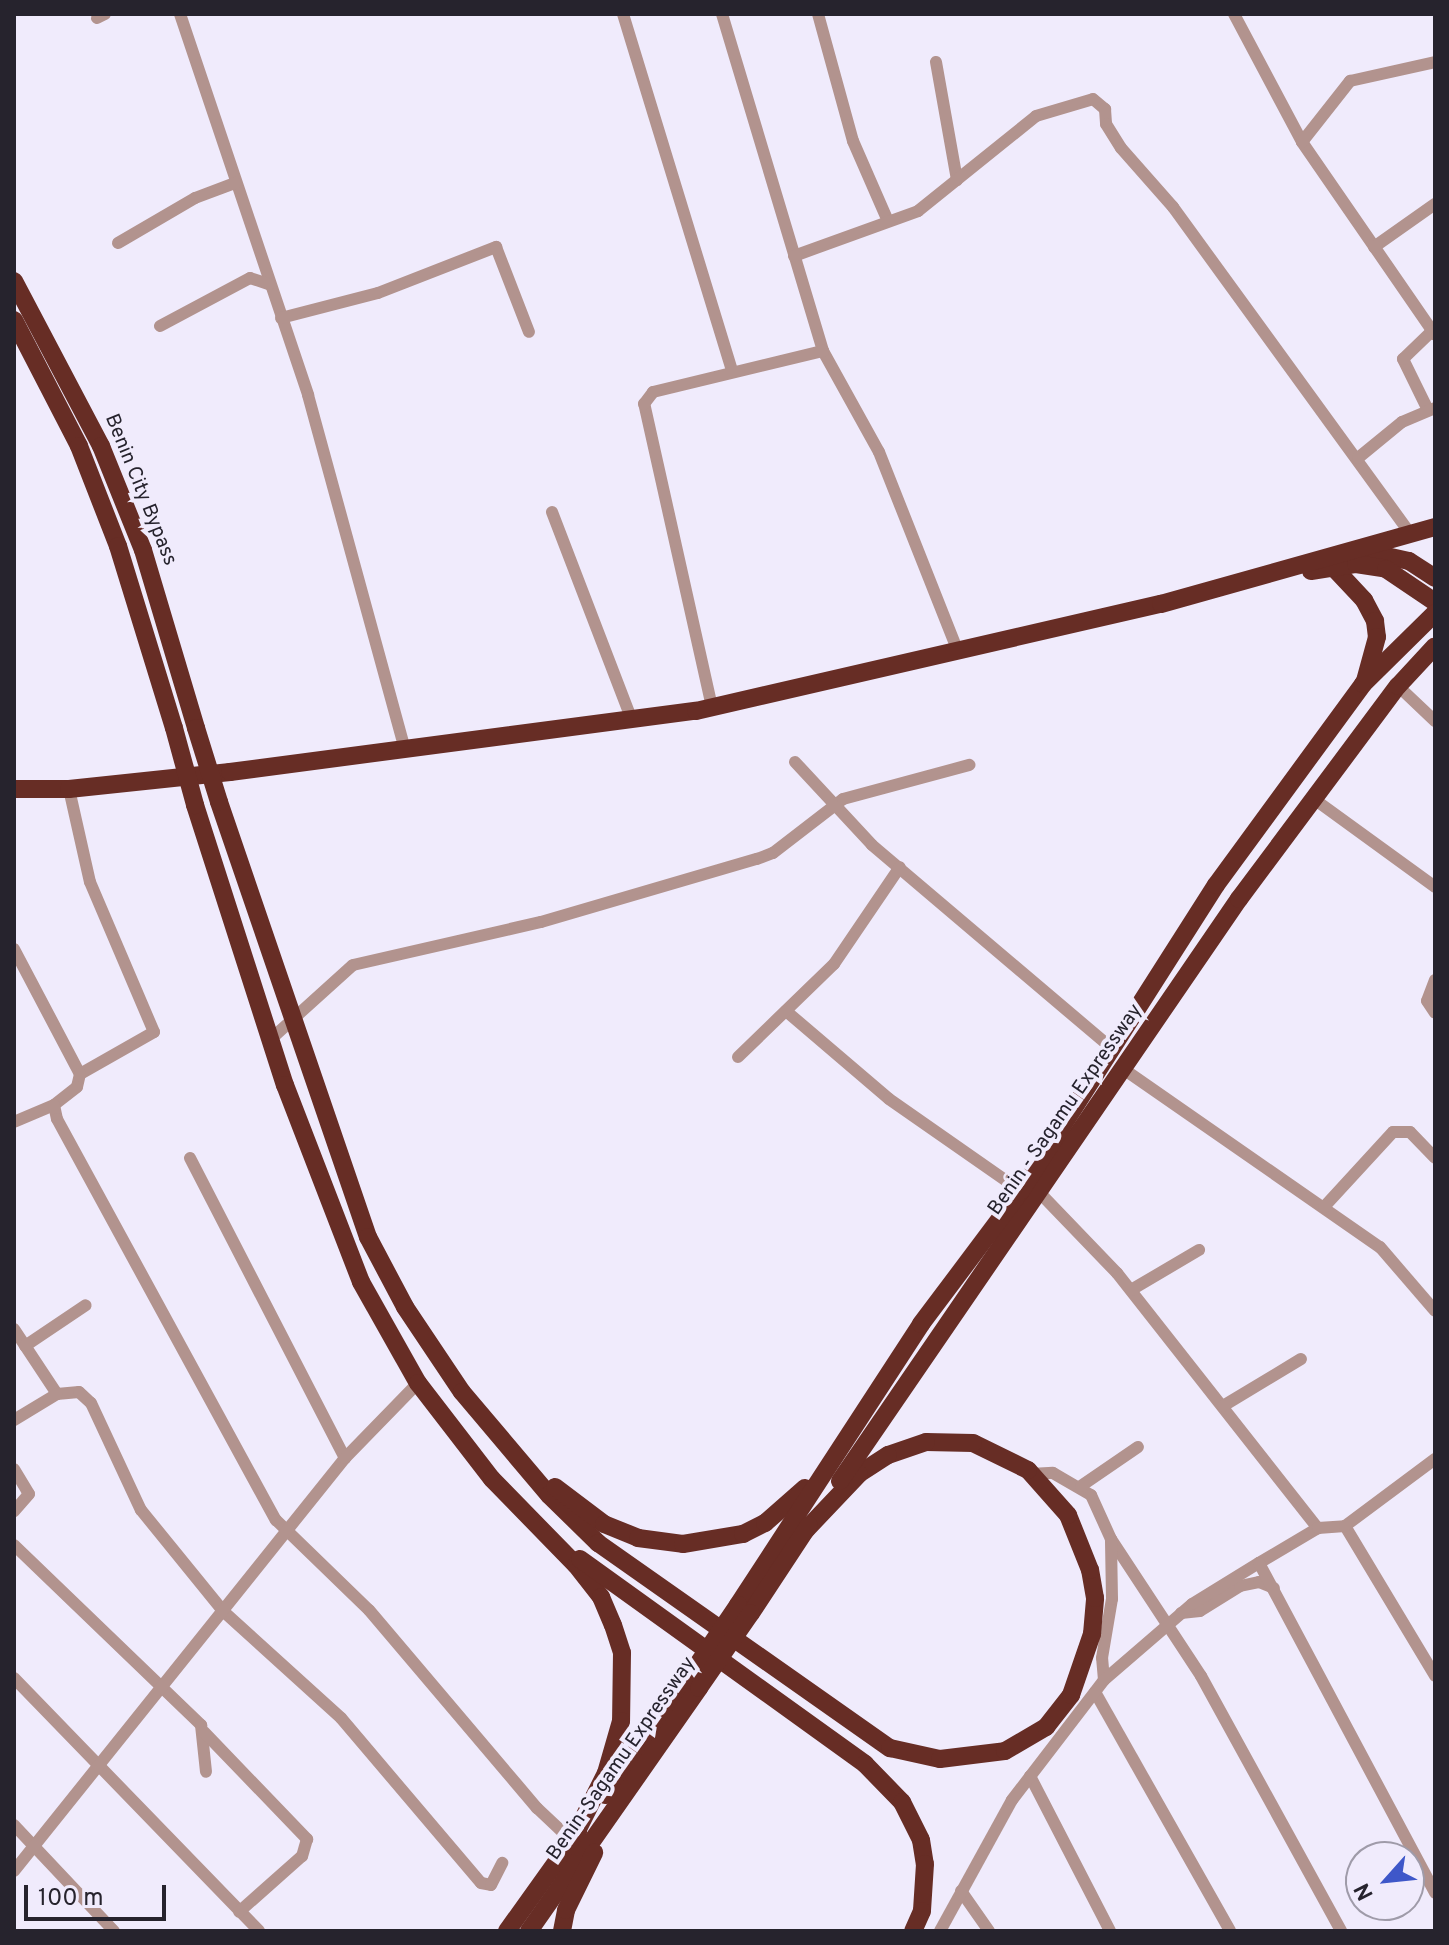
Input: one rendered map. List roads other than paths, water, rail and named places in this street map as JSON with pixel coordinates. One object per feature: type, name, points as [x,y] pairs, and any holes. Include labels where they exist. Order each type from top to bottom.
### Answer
[{"type":"highway","name":"Benin City Bypass","points":[[14,281],[101,446],[143,550],[219,802],[291,1022],[368,1237],[405,1307],[511,1454]]},
{"type":"highway","name":"Benin City Bypass","points":[[14,320],[79,446],[107,518],[271,1039],[361,1282],[418,1383],[492,1479],[536,1525]]},
{"type":"highway","points":[[14,789],[69,789],[632,720],[712,707],[1280,574],[1435,527]]},
{"type":"highway","points":[[1355,550],[1409,561],[1435,578]]},
{"type":"highway","points":[[1280,574],[1356,564],[1386,569],[1435,602]]},
{"type":"highway","points":[[1334,568],[1364,600],[1375,621],[1377,637],[1363,684]]},
{"type":"highway","points":[[507,1931],[693,1684],[744,1609],[851,1431],[943,1292],[1029,1191],[1110,1047],[1202,905],[1363,684],[1435,613]]},
{"type":"highway","name":"Benin - Sagamu Expressway","points":[[744,1609],[804,1532],[1029,1191],[1122,1068],[1398,686],[1435,646]]},
{"type":"highway","points":[[511,1454],[604,1524],[638,1538],[683,1544],[721,1540],[765,1523],[796,1499],[851,1431]]},
{"type":"highway","points":[[511,1454],[598,1543],[890,1748],[940,1759],[1005,1751],[1046,1727],[1071,1695],[1083,1662],[1095,1598],[1090,1570],[1068,1515],[1031,1474],[973,1443],[926,1442],[888,1455],[859,1474],[804,1532]]},
{"type":"highway","points":[[536,1525],[601,1597],[622,1653],[621,1721],[606,1773],[572,1841]]},
{"type":"highway","points":[[536,1525],[865,1764],[902,1802],[921,1840],[925,1864],[922,1911],[913,1931]]},
{"type":"highway","name":"Benin-Sagamu Expressway","points":[[529,1931],[625,1792],[693,1684]]},
{"type":"highway","points":[[562,1931],[566,1910],[625,1792]]},
{"type":"street","points":[[180,14],[308,395],[404,747]]},
{"type":"street","points":[[623,14],[732,370]]},
{"type":"street","points":[[722,14],[823,351],[879,452],[957,649]]},
{"type":"street","points":[[818,14],[853,141],[888,221]]},
{"type":"street","points":[[1234,14],[1302,142],[1374,247],[1432,324],[1403,359],[1431,409],[1402,422],[1358,458]]},
{"type":"street","points":[[936,62],[957,180]]},
{"type":"street","points":[[1302,142],[1350,81],[1435,62]]},
{"type":"street","points":[[794,256],[918,211],[1036,116],[1093,99],[1105,109],[1106,124],[1121,148],[1173,207],[1411,535]]},
{"type":"street","points":[[118,243],[195,198],[235,183]]},
{"type":"street","points":[[1374,247],[1435,204]]},
{"type":"street","points":[[281,318],[378,293],[496,247],[529,332]]},
{"type":"street","points":[[160,326],[243,281],[269,284]]},
{"type":"street","points":[[712,707],[644,404],[653,392],[732,370],[823,351]]},
{"type":"street","points":[[552,512],[580,594],[632,720]]},
{"type":"street","points":[[1398,686],[1435,721]]},
{"type":"street","points":[[795,762],[900,867],[1110,1047]]},
{"type":"street","points":[[271,1039],[353,965],[541,922],[757,859],[773,853],[834,804],[969,765]]},
{"type":"street","points":[[69,789],[90,882],[154,1032],[80,1074]]},
{"type":"street","points":[[1314,799],[1435,887]]},
{"type":"street","points":[[738,1057],[851,943],[900,867]]},
{"type":"street","points":[[14,949],[80,1074],[77,1087],[54,1105],[14,1122]]},
{"type":"street","points":[[1435,980],[1427,1001],[1435,1013]]},
{"type":"street","points":[[786,1011],[889,1099],[1029,1191],[1131,1290],[1318,1528]]},
{"type":"street","points":[[1122,1068],[1380,1247],[1435,1311]]},
{"type":"street","points":[[54,1105],[276,1520],[369,1610],[537,1808],[572,1841]]},
{"type":"street","points":[[1324,1207],[1393,1132],[1410,1132],[1435,1158]]},
{"type":"street","points":[[190,1158],[345,1458]]},
{"type":"street","points":[[1131,1290],[1199,1250]]},
{"type":"street","points":[[25,1346],[86,1305]]},
{"type":"street","points":[[14,1329],[57,1394]]},
{"type":"street","points":[[1223,1406],[1301,1359]]},
{"type":"street","points":[[14,1871],[38,1848],[98,1766],[345,1458],[418,1383]]},
{"type":"street","points":[[14,1420],[57,1394],[79,1392],[91,1403],[141,1510],[223,1611],[341,1718],[481,1883],[491,1885],[502,1863]]},
{"type":"street","points":[[1081,1486],[1138,1447]]},
{"type":"street","points":[[940,1931],[986,1841],[1030,1776],[1104,1680],[1181,1613],[1318,1528],[1345,1526],[1435,1460]]},
{"type":"street","points":[[14,1469],[29,1494],[14,1511]]},
{"type":"street","points":[[1031,1474],[1053,1473],[1081,1486],[1098,1506],[1111,1539],[1167,1624],[1341,1931]]},
{"type":"street","points":[[1345,1526],[1435,1676]]},
{"type":"street","points":[[1104,1680],[1102,1658],[1112,1599],[1111,1539]]},
{"type":"street","points":[[14,1545],[204,1732],[307,1839],[302,1856],[239,1912]]},
{"type":"street","points":[[1259,1563],[1346,1733],[1435,1893]]},
{"type":"street","points":[[1112,1599],[1127,1565]]},
{"type":"street","points":[[1181,1613],[1200,1611],[1240,1586],[1259,1582],[1274,1588]]},
{"type":"street","points":[[14,1678],[259,1931]]},
{"type":"street","points":[[1095,1692],[1230,1931]]},
{"type":"street","points":[[204,1732],[206,1772]]},
{"type":"street","points":[[1030,1776],[1110,1931]]},
{"type":"street","points":[[14,1825],[114,1931]]},
{"type":"street","points":[[961,1891],[989,1931]]}]
